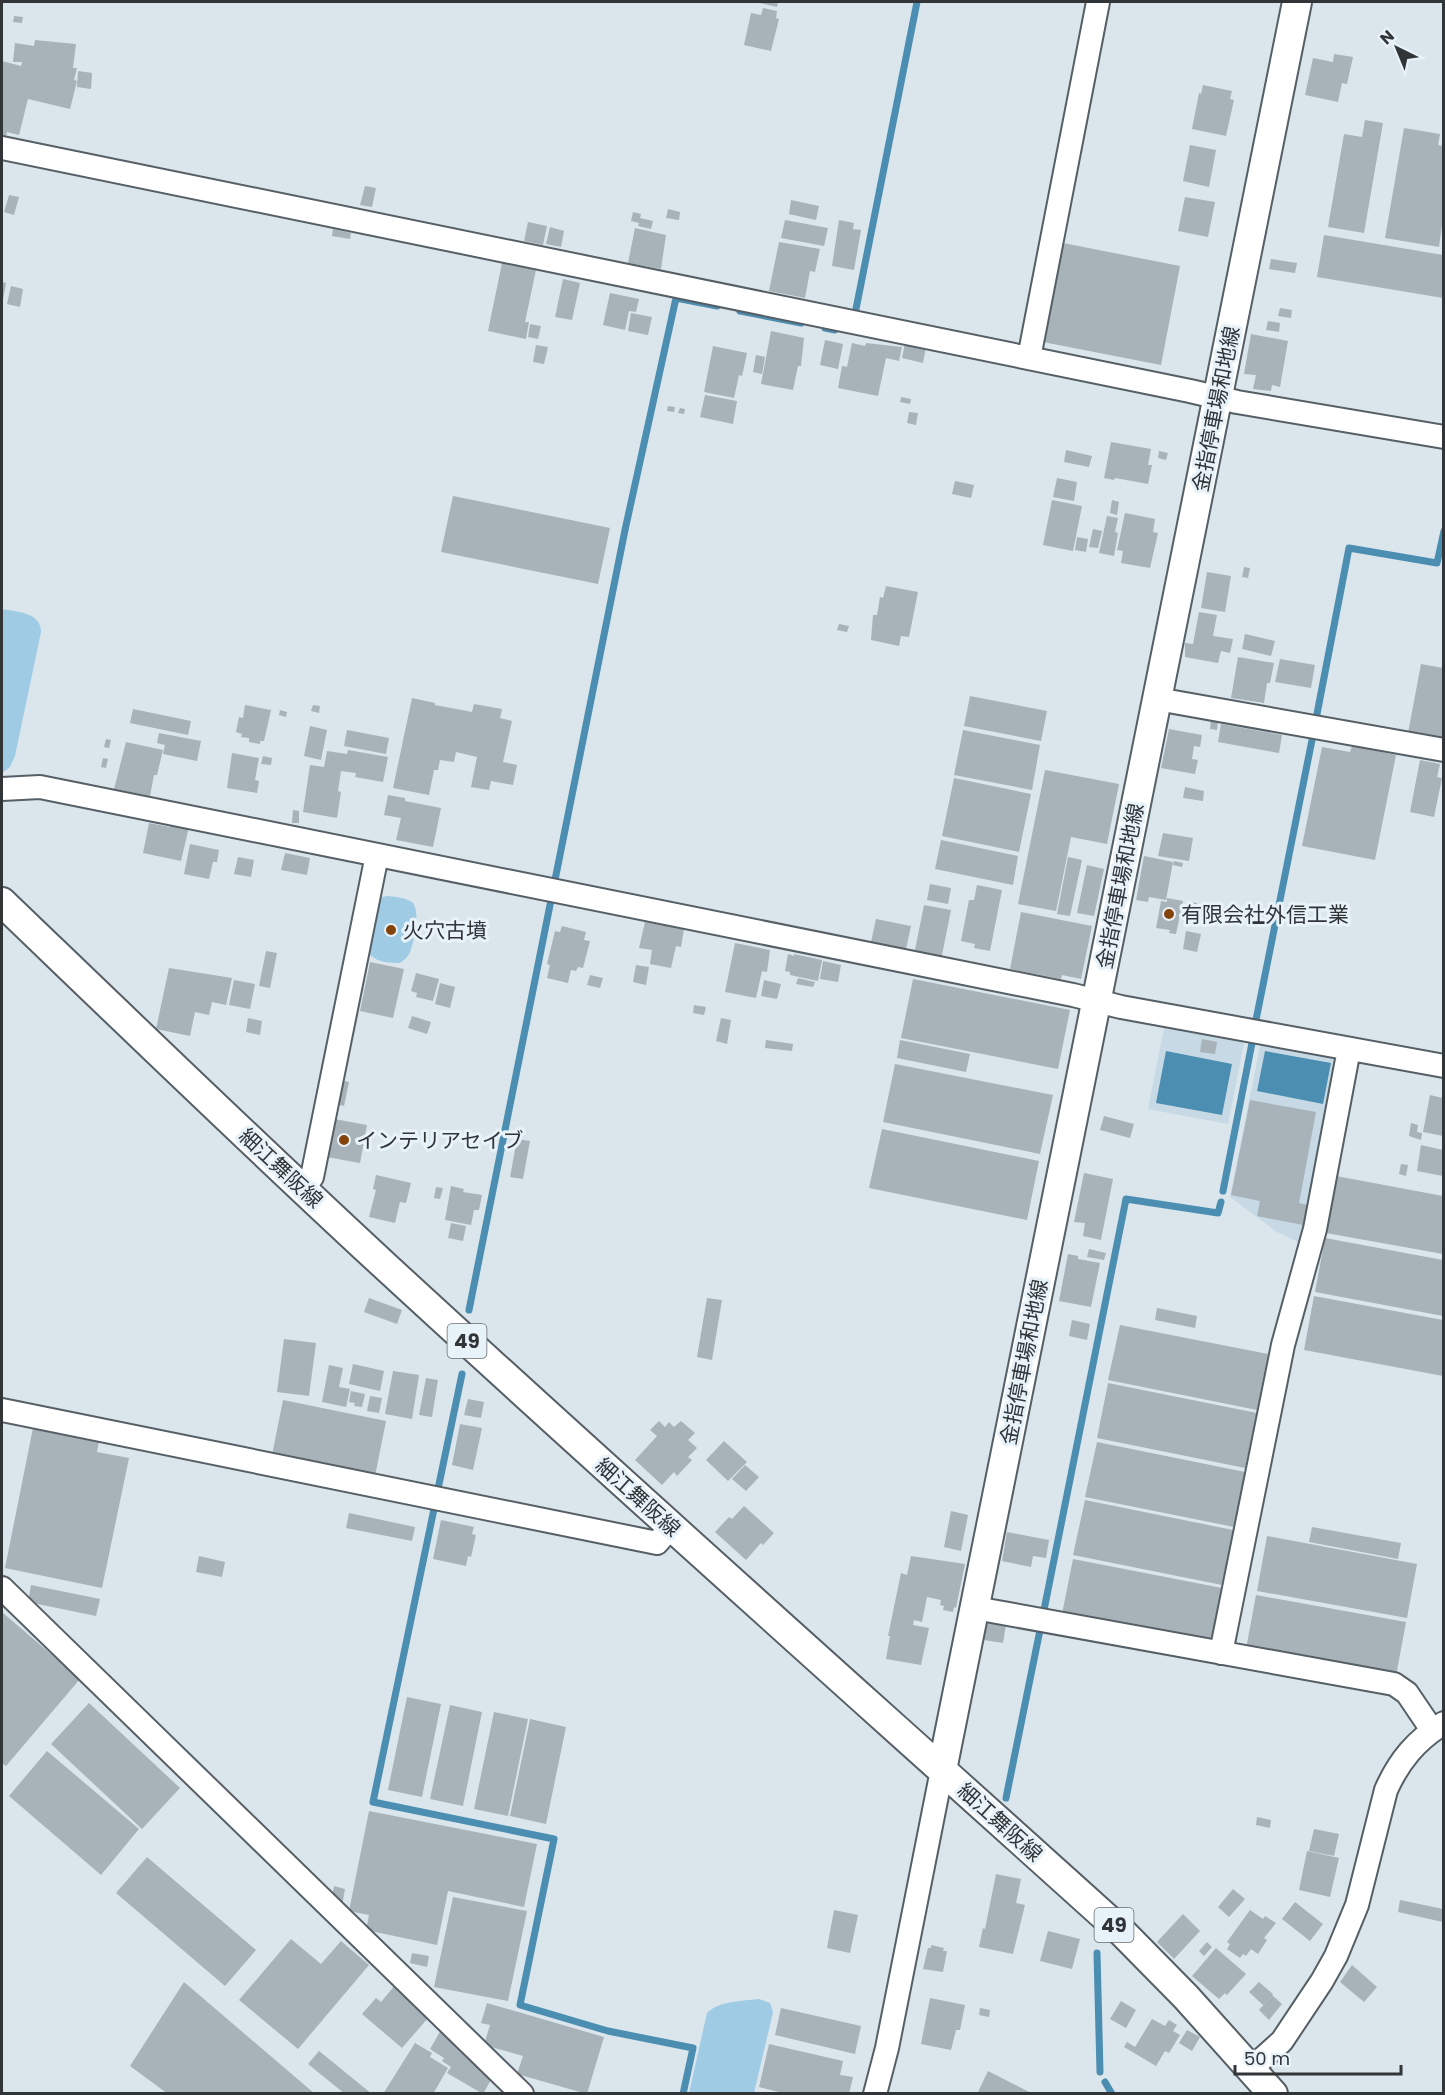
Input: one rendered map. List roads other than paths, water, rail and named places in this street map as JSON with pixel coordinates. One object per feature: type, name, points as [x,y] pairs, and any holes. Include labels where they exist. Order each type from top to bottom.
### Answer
[{"type":"main road","name":"金指停車場和地線","points":[[942,1770],[1297,2]]},
{"type":"main road","name":"細江舞阪線","points":[[2,902],[302,1188],[671,1527],[1144,1953],[1273,2094]]},
{"type":"street","points":[[1029,358],[1098,2]]},
{"type":"street","points":[[2,148],[1218,398],[1443,437]]},
{"type":"street","points":[[1157,699],[1443,750]]},
{"type":"street","points":[[2,789],[40,787],[1121,1007],[1443,1066]]},
{"type":"street","points":[[302,1188],[312,1177],[377,855]]},
{"type":"street","points":[[1221,1653],[1283,1346],[1315,1229],[1349,1049]]},
{"type":"street","points":[[2,1410],[657,1543],[671,1527]]},
{"type":"street","points":[[2,1588],[522,2094]]},
{"type":"street","points":[[975,1608],[1394,1684],[1407,1693],[1438,1726],[1416,1743],[1404,1757],[1386,1790],[1357,1905],[1336,1956],[1282,2041],[1251,2069]]},
{"type":"street","points":[[875,2094],[887,2048],[942,1770]]},
{"type":"waterway","points":[[855,314],[917,2]]},
{"type":"waterway","points":[[555,880],[625,530],[676,298],[717,306]]},
{"type":"waterway","points":[[740,311],[801,323]]},
{"type":"waterway","points":[[825,328],[835,330],[838,327]]},
{"type":"waterway","points":[[1316,719],[1349,548],[1437,563],[1444,531]]},
{"type":"waterway","points":[[1256,1020],[1313,735]]},
{"type":"waterway","points":[[469,1310],[551,900]]},
{"type":"waterway","points":[[1223,1191],[1252,1043]]},
{"type":"waterway","points":[[1043,1615],[1126,1199],[1218,1213],[1221,1202]]},
{"type":"waterway","points":[[438,1489],[462,1374]]},
{"type":"waterway","points":[[434,1509],[373,1802],[554,1839],[520,2005],[608,2031],[693,2048],[683,2094]]},
{"type":"waterway","points":[[1006,1798],[1041,1625]]},
{"type":"waterway","points":[[1097,1953],[1100,2072]]},
{"type":"waterway","points":[[1105,2082],[1112,2094]]},
{"type":"place","name":"有限会社外信工業","points":[[1169,914]]},
{"type":"place","name":"火穴古墳","points":[[391,930]]},
{"type":"place","name":"インテリアセイブ","points":[[344,1140]]}]
